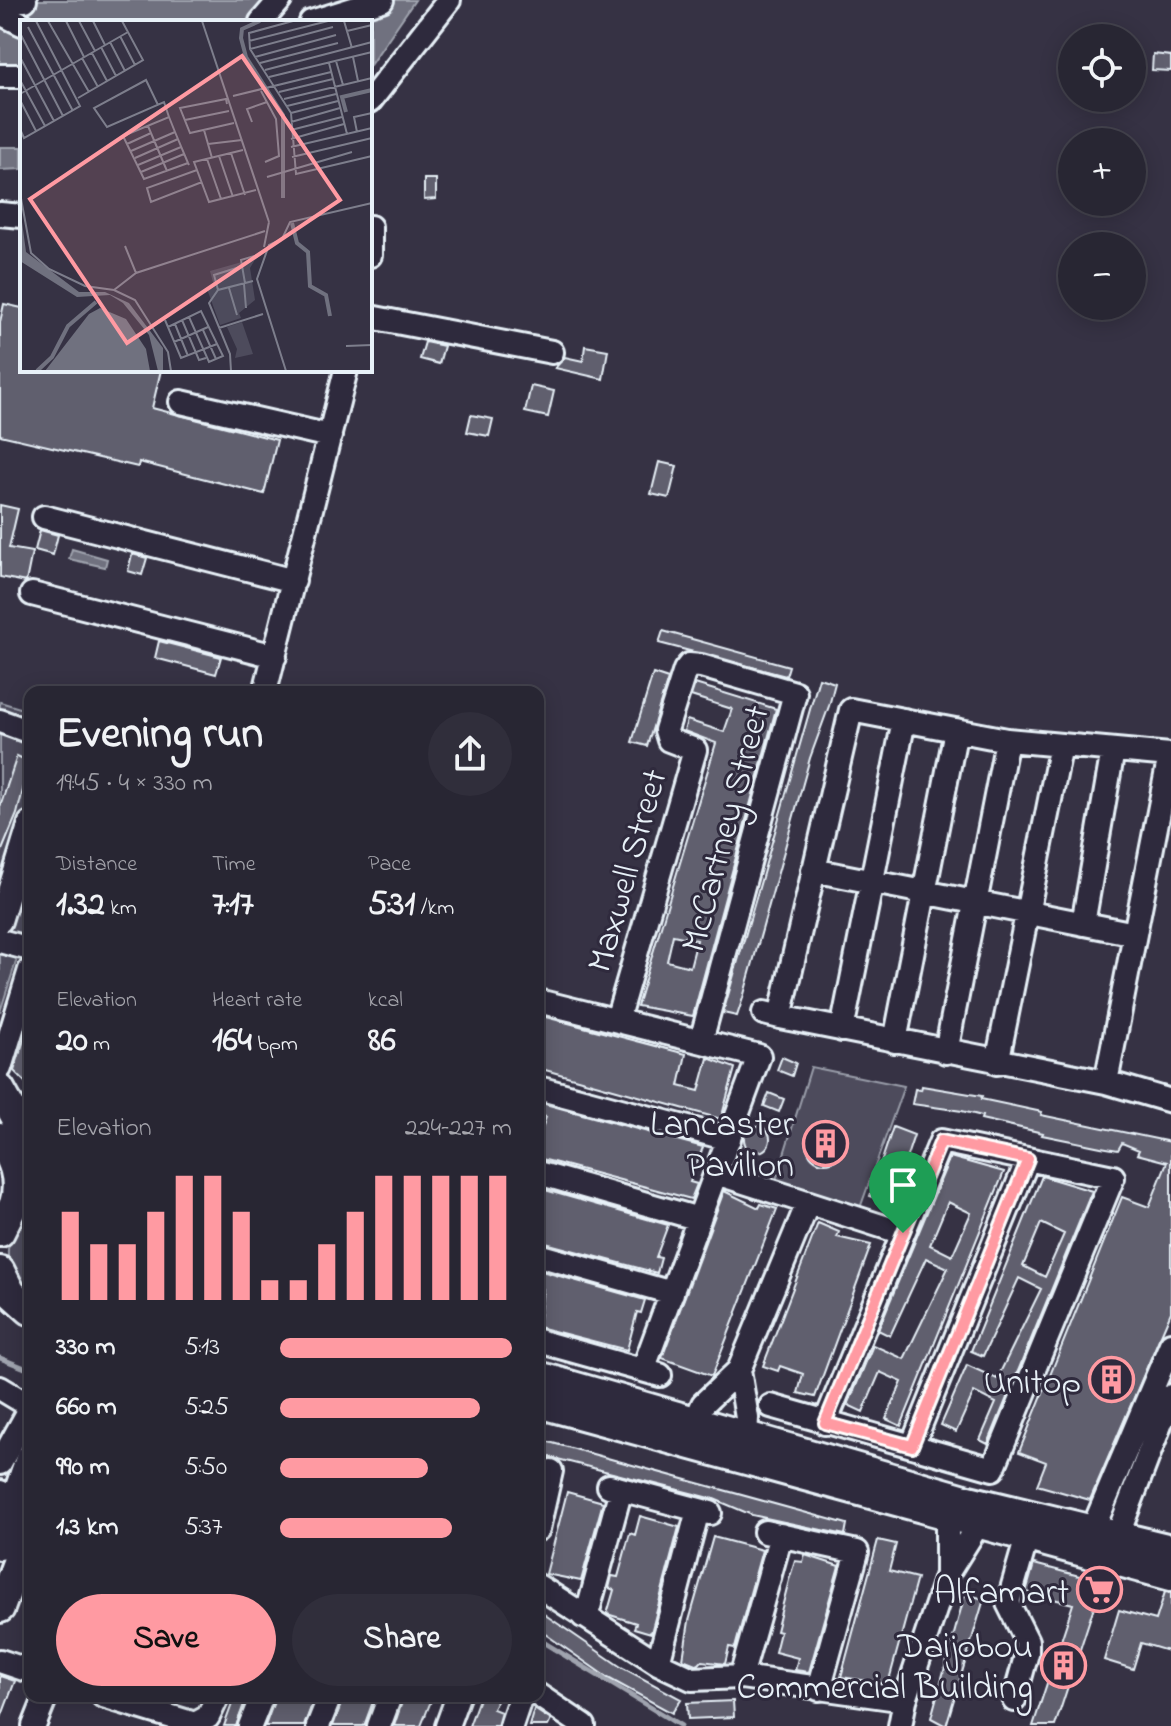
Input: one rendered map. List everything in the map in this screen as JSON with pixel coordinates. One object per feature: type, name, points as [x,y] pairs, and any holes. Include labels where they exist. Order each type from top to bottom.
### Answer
[{"type":"main road","points":[[0,1089],[24,1132]]},
{"type":"main road","points":[[0,1137],[22,1197],[0,1232]]},
{"type":"main road","points":[[0,1271],[11,1293],[24,1305]]},
{"type":"main road","points":[[544,1378],[965,1499],[1171,1549]]},
{"type":"main road","points":[[544,1405],[1171,1576]]},
{"type":"main road","points":[[0,1545],[19,1485]]},
{"type":"main road","points":[[0,1608],[24,1544]]},
{"type":"street","points":[[0,0],[25,0]]},
{"type":"street","points":[[263,20],[280,0]]},
{"type":"street","points":[[317,20],[382,0]]},
{"type":"street","points":[[372,98],[449,0]]},
{"type":"street","points":[[0,13],[20,23]]},
{"type":"street","points":[[0,214],[20,216]]},
{"type":"street","points":[[372,317],[552,352]]},
{"type":"street","points":[[267,686],[346,372]]},
{"type":"street","points":[[181,402],[330,436]]},
{"type":"street","points":[[44,517],[294,581]]},
{"type":"street","points":[[32,594],[275,656]]},
{"type":"street","name":"Maxwell Street","points":[[617,1020],[695,750],[674,743],[666,736],[682,678],[689,665]]},
{"type":"street","name":"McCartney Street","points":[[689,665],[795,693],[701,1041]]},
{"type":"street","points":[[1106,1082],[1170,755],[1007,740],[851,710],[813,870],[772,1015],[997,1063],[1106,1082],[1171,1101]]},
{"type":"street","points":[[842,1030],[904,720]]},
{"type":"street","points":[[0,721],[24,730]]},
{"type":"street","points":[[895,1041],[956,730]]},
{"type":"street","points":[[946,1052],[1007,740]]},
{"type":"street","points":[[997,1063],[1061,745]]},
{"type":"street","points":[[1083,924],[1113,750]]},
{"type":"street","points":[[0,921],[24,844]]},
{"type":"street","points":[[813,870],[1135,934]]},
{"type":"street","points":[[0,941],[24,947]]},
{"type":"street","points":[[0,1068],[24,990]]},
{"type":"street","points":[[544,1002],[759,1056],[672,1293],[651,1373],[544,1343]]},
{"type":"street","points":[[544,1090],[729,1139]]},
{"type":"street","points":[[771,1406],[825,1423],[993,1469],[1113,1177],[941,1141],[825,1423]]},
{"type":"street","points":[[912,1446],[1028,1159]]},
{"type":"street","points":[[716,1173],[903,1233]]},
{"type":"street","points":[[544,1175],[699,1219]]},
{"type":"street","points":[[695,1422],[703,1404],[739,1370],[808,1203]]},
{"type":"street","points":[[544,1257],[672,1293]]},
{"type":"street","points":[[1105,1534],[1165,1393],[1171,1344]]},
{"type":"street","points":[[739,1370],[747,1418],[746,1436]]},
{"type":"street","points":[[0,1388],[24,1404]]},
{"type":"street","points":[[0,1463],[24,1419]]},
{"type":"street","points":[[544,1502],[551,1471]]},
{"type":"street","points":[[583,1616],[589,1607],[614,1488],[704,1511],[658,1663]]},
{"type":"street","points":[[947,1515],[947,1574]]},
{"type":"street","points":[[900,1726],[905,1700],[947,1574],[979,1523]]},
{"type":"street","points":[[741,1677],[773,1534],[857,1552],[819,1689]]},
{"type":"street","points":[[1014,1700],[1027,1641],[1008,1603],[1027,1537]]},
{"type":"street","points":[[544,1590],[658,1663],[692,1679],[741,1677],[905,1700]]},
{"type":"street","points":[[0,1661],[24,1662]]},
{"type":"street","points":[[544,1699],[577,1724]]},
{"type":"street","points":[[34,1726],[44,1702]]},
{"type":"street","points":[[123,1702],[195,1724],[208,1717],[215,1702]]},
{"type":"street","points":[[250,1726],[260,1702]]},
{"type":"street","points":[[318,1726],[328,1702]]},
{"type":"street","points":[[379,1726],[388,1702]]},
{"type":"street","points":[[447,1726],[456,1702]]},
{"type":"street","points":[[511,1726],[519,1702]]},
{"type":"shaded area","points":[[0,702],[24,709],[24,937],[0,1012]]},
{"type":"shaded area","points":[[811,1067],[904,1086],[860,1208],[776,1180]]},
{"type":"shaded area","points":[[24,1213],[24,1292],[9,1263],[8,1252],[13,1231]]},
{"type":"water","points":[[0,0],[286,0],[268,20],[20,20],[20,83],[0,83]]},
{"type":"water","points":[[380,0],[415,0],[372,62],[372,20],[368,20]]},
{"type":"water","points":[[0,147],[20,147],[20,169],[0,170]]},
{"type":"water","points":[[72,549],[107,559],[105,567],[69,559]]},
{"type":"building","points":[[1153,54],[1171,56],[1171,71],[1152,70]]},
{"type":"building","points":[[424,179],[436,179],[436,199],[424,200]]},
{"type":"building","points":[[4,304],[20,308],[20,372],[161,372],[152,408],[277,440],[264,494],[139,462],[138,467],[0,435],[0,322]]},
{"type":"building","points":[[425,342],[444,346],[439,364],[420,359]]},
{"type":"building","points":[[585,346],[608,350],[603,379],[555,368],[565,357],[583,361]]},
{"type":"building","points":[[531,386],[554,391],[548,417],[525,412]]},
{"type":"building","points":[[471,415],[493,419],[489,436],[467,432]]},
{"type":"building","points":[[659,462],[677,466],[669,498],[651,494]]},
{"type":"building","points":[[0,505],[18,509],[9,548],[32,552],[26,582],[0,577]]},
{"type":"building","points":[[40,530],[58,535],[53,555],[35,550]]},
{"type":"building","points":[[132,554],[147,558],[142,575],[128,571]]},
{"type":"building","points":[[663,631],[789,666],[786,676],[659,643]]},
{"type":"building","points":[[159,641],[221,657],[216,674],[155,658]]},
{"type":"building","points":[[653,674],[668,679],[647,746],[632,742]]},
{"type":"building","points":[[819,678],[835,683],[829,706],[810,758],[737,1016],[723,1013]]},
{"type":"building","points":[[695,684],[776,709],[693,1016],[637,1006],[716,743],[684,731],[687,720],[724,732],[732,709],[691,696]],"holes":[[[673,935],[697,940],[690,967],[667,961]]]},
{"type":"building","points":[[17,756],[24,759],[24,786],[17,814],[0,855],[0,807]]},
{"type":"building","points":[[544,1017],[686,1054],[679,1086],[699,1091],[708,1058],[735,1068],[721,1119],[544,1070]]},
{"type":"building","points":[[24,1040],[24,1081],[14,1071]]},
{"type":"building","points":[[782,1057],[796,1063],[792,1076],[777,1070]]},
{"type":"building","points":[[922,1086],[982,1096],[981,1099],[1042,1112],[1041,1115],[1171,1142],[1171,1312],[1090,1500],[1037,1485],[1046,1462],[1019,1452],[1122,1197],[1149,1207],[1167,1162],[1137,1154],[1139,1150],[1122,1143],[1118,1150],[1101,1147],[1042,1135],[962,1111],[912,1104],[915,1089],[921,1090]]},
{"type":"building","points":[[769,1093],[784,1099],[779,1112],[764,1106]]},
{"type":"building","points":[[544,1104],[703,1147],[690,1182],[697,1184],[691,1199],[544,1160]]},
{"type":"building","points":[[757,1126],[766,1130],[770,1139],[766,1148],[757,1152],[748,1148],[744,1139],[748,1130]]},
{"type":"building","name":"Lancaster Pavilion","points":[[825,1127],[838,1132],[843,1145],[838,1158],[825,1163],[812,1158],[807,1145],[812,1132]]},
{"type":"building","points":[[893,1127],[914,1135],[893,1198],[887,1196],[885,1202],[870,1196]]},
{"type":"building","points":[[950,1157],[1004,1172],[901,1426],[886,1419],[902,1382],[880,1372],[863,1412],[848,1405],[873,1345],[904,1359],[948,1268],[926,1258],[890,1336],[878,1330]],"holes":[[[948,1202],[971,1213],[952,1256],[930,1245]]]},
{"type":"building","points":[[1042,1176],[1092,1191],[988,1444],[980,1440],[996,1403],[974,1392],[956,1432],[941,1425],[967,1365],[997,1379],[1041,1289],[1019,1278],[983,1356],[971,1351]],"holes":[[[1041,1223],[1064,1234],[1045,1277],[1023,1266]]]},
{"type":"building","points":[[544,1190],[668,1225],[656,1257],[661,1258],[657,1273],[544,1243]]},
{"type":"building","points":[[724,1191],[759,1208],[761,1204],[777,1209],[712,1376],[662,1358]]},
{"type":"building","points":[[818,1223],[839,1232],[837,1237],[871,1245],[815,1397],[798,1393],[803,1374],[780,1366],[778,1371],[763,1366]]},
{"type":"building","points":[[544,1272],[645,1300],[641,1313],[637,1312],[627,1350],[544,1329]]},
{"type":"building","points":[[544,1441],[847,1524],[845,1535],[752,1515],[714,1499],[544,1456]]},
{"type":"building","points":[[567,1492],[603,1502],[581,1581],[546,1574]]},
{"type":"building","points":[[640,1516],[679,1527],[651,1633],[634,1628],[636,1623],[607,1614],[614,1590],[609,1588],[612,1576],[618,1577],[630,1533],[635,1535]]},
{"type":"building","points":[[713,1537],[762,1550],[735,1648],[729,1647],[725,1664],[702,1661],[698,1665],[683,1659],[689,1621]]},
{"type":"building","points":[[878,1540],[896,1544],[889,1571],[917,1578],[888,1684],[841,1677]]},
{"type":"building","points":[[805,1555],[839,1566],[809,1672],[795,1670],[798,1658],[775,1652],[780,1632],[776,1631],[789,1580],[795,1561],[803,1562]]},
{"type":"building","name":"Daijobou Commercial Building","points":[[1034,1564],[1102,1582],[1055,1726],[1033,1726],[1073,1604],[1026,1592]]},
{"type":"building","points":[[1165,1592],[1171,1593],[1171,1652],[1141,1643],[1133,1669],[1104,1660],[1119,1610],[1156,1620]]},
{"type":"building","points":[[965,1594],[984,1599],[946,1726],[931,1718]]},
{"type":"building","points":[[544,1614],[621,1667],[681,1699],[672,1713],[608,1678],[544,1633]]},
{"type":"building","points":[[0,1676],[15,1681],[1,1718],[0,1718]]},
{"type":"building","points":[[733,1701],[734,1717],[688,1719],[687,1703]]},
{"type":"building","points":[[233,1702],[245,1702],[236,1726],[224,1726]]},
{"type":"building","points":[[274,1702],[313,1702],[304,1726],[265,1726]]},
{"type":"building","points":[[342,1702],[373,1702],[364,1726],[333,1726]]},
{"type":"building","points":[[402,1702],[431,1702],[421,1726],[394,1726]]},
{"type":"building","points":[[478,1702],[496,1702],[493,1709],[501,1712],[497,1726],[469,1726]]},
{"type":"building","points":[[534,1709],[551,1720],[548,1726],[529,1726]]},
{"type":"waterway","points":[[0,1358],[24,1368]]},
{"type":"waterway","points":[[544,1643],[681,1726]]},
{"type":"place","name":"Lancaster Pavilion","points":[[825,1143]]},
{"type":"place","name":"Unitop","points":[[1112,1380]]},
{"type":"place","name":"Alfamart","points":[[1100,1590]]},
{"type":"place","name":"Daijobou Commercial Building","points":[[1064,1665]]},
{"type":"route","points":[[941,1141],[1028,1159],[912,1446],[825,1423],[903,1233],[941,1141]]}]
